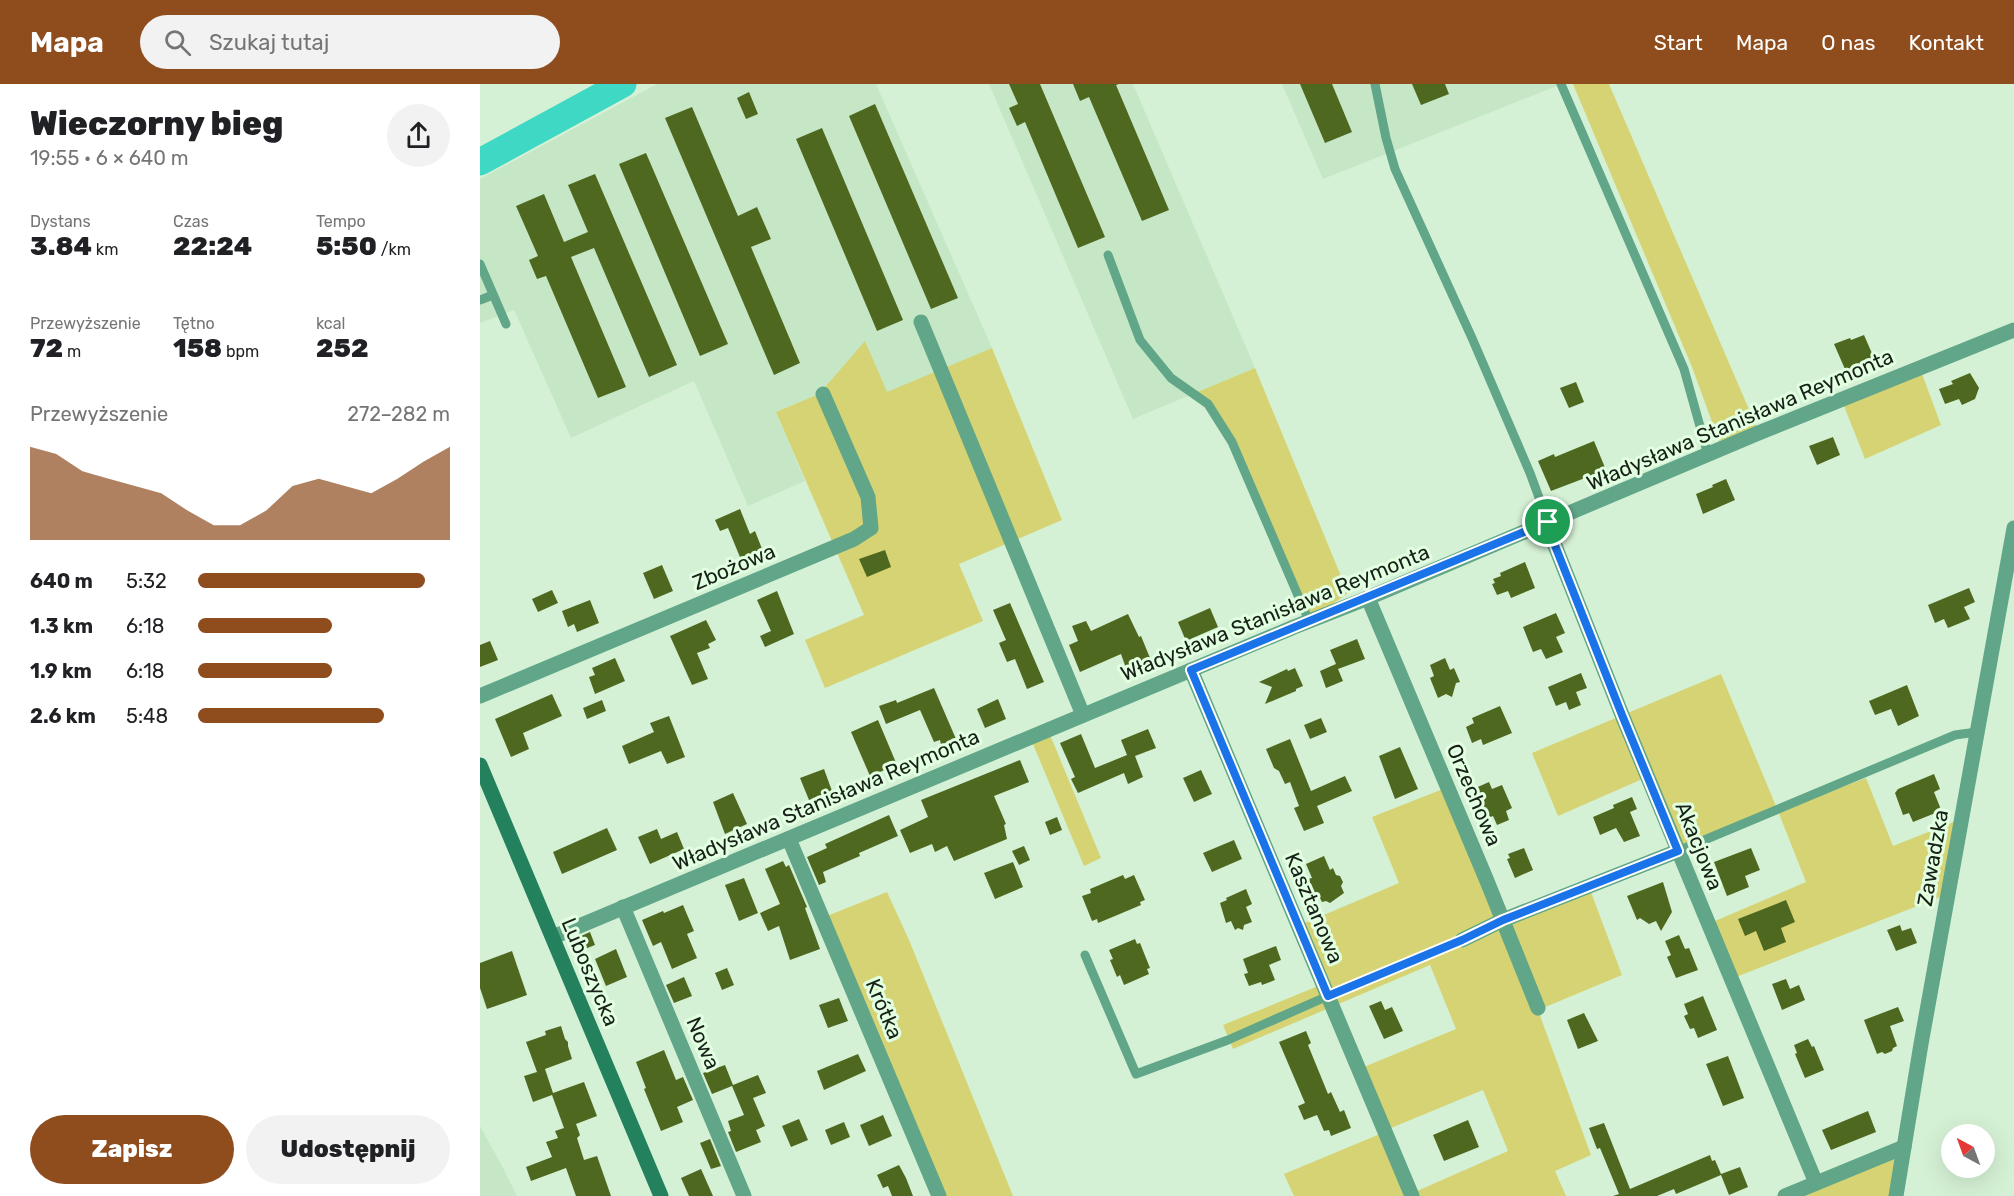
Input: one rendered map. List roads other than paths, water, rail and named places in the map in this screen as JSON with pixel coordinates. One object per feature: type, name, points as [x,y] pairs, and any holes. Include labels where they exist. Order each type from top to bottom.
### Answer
[{"type":"street","points":[[921,321],[1083,715]]},
{"type":"street","name":"Władysława Stanisława Reymonta","points":[[553,937],[1708,455],[2014,330]]},
{"type":"street","name":"Zbożowa","points":[[480,696],[854,539],[871,528],[868,497],[823,394]]},
{"type":"street","name":"Akacjowa","points":[[1548,522],[1552,538],[1622,715],[1816,1184]]},
{"type":"street","name":"Zawadzka","points":[[1896,1196],[1921,1044],[2014,528]]},
{"type":"street","name":"Orzechowa","points":[[1368,598],[1538,1008]]},
{"type":"street","name":"Kasztanowa","points":[[1191,670],[1412,1196]]},
{"type":"street","name":"Luboszycka","points":[[480,765],[661,1196]]},
{"type":"street","name":"Krótka","points":[[789,839],[939,1196]]},
{"type":"street","points":[[1462,940],[1503,920],[1678,851]]},
{"type":"street","name":"Nowa","points":[[623,907],[744,1196]]},
{"type":"street","points":[[1785,1196],[1904,1147]]},
{"type":"lane","points":[[1375,84],[1395,169],[1472,338],[1530,473],[1548,522]]},
{"type":"lane","points":[[1561,84],[1684,369],[1708,455]]},
{"type":"lane","points":[[1108,255],[1140,340],[1171,378],[1208,404],[1232,442],[1309,621]]},
{"type":"lane","points":[[480,264],[506,324]]},
{"type":"lane","points":[[480,300],[493,295]]},
{"type":"lane","points":[[1678,851],[1955,735],[1977,732]]},
{"type":"lane","points":[[1085,955],[1136,1074],[1228,1040],[1462,940]]},
{"type":"waterway","points":[[480,162],[623,84]]}]
